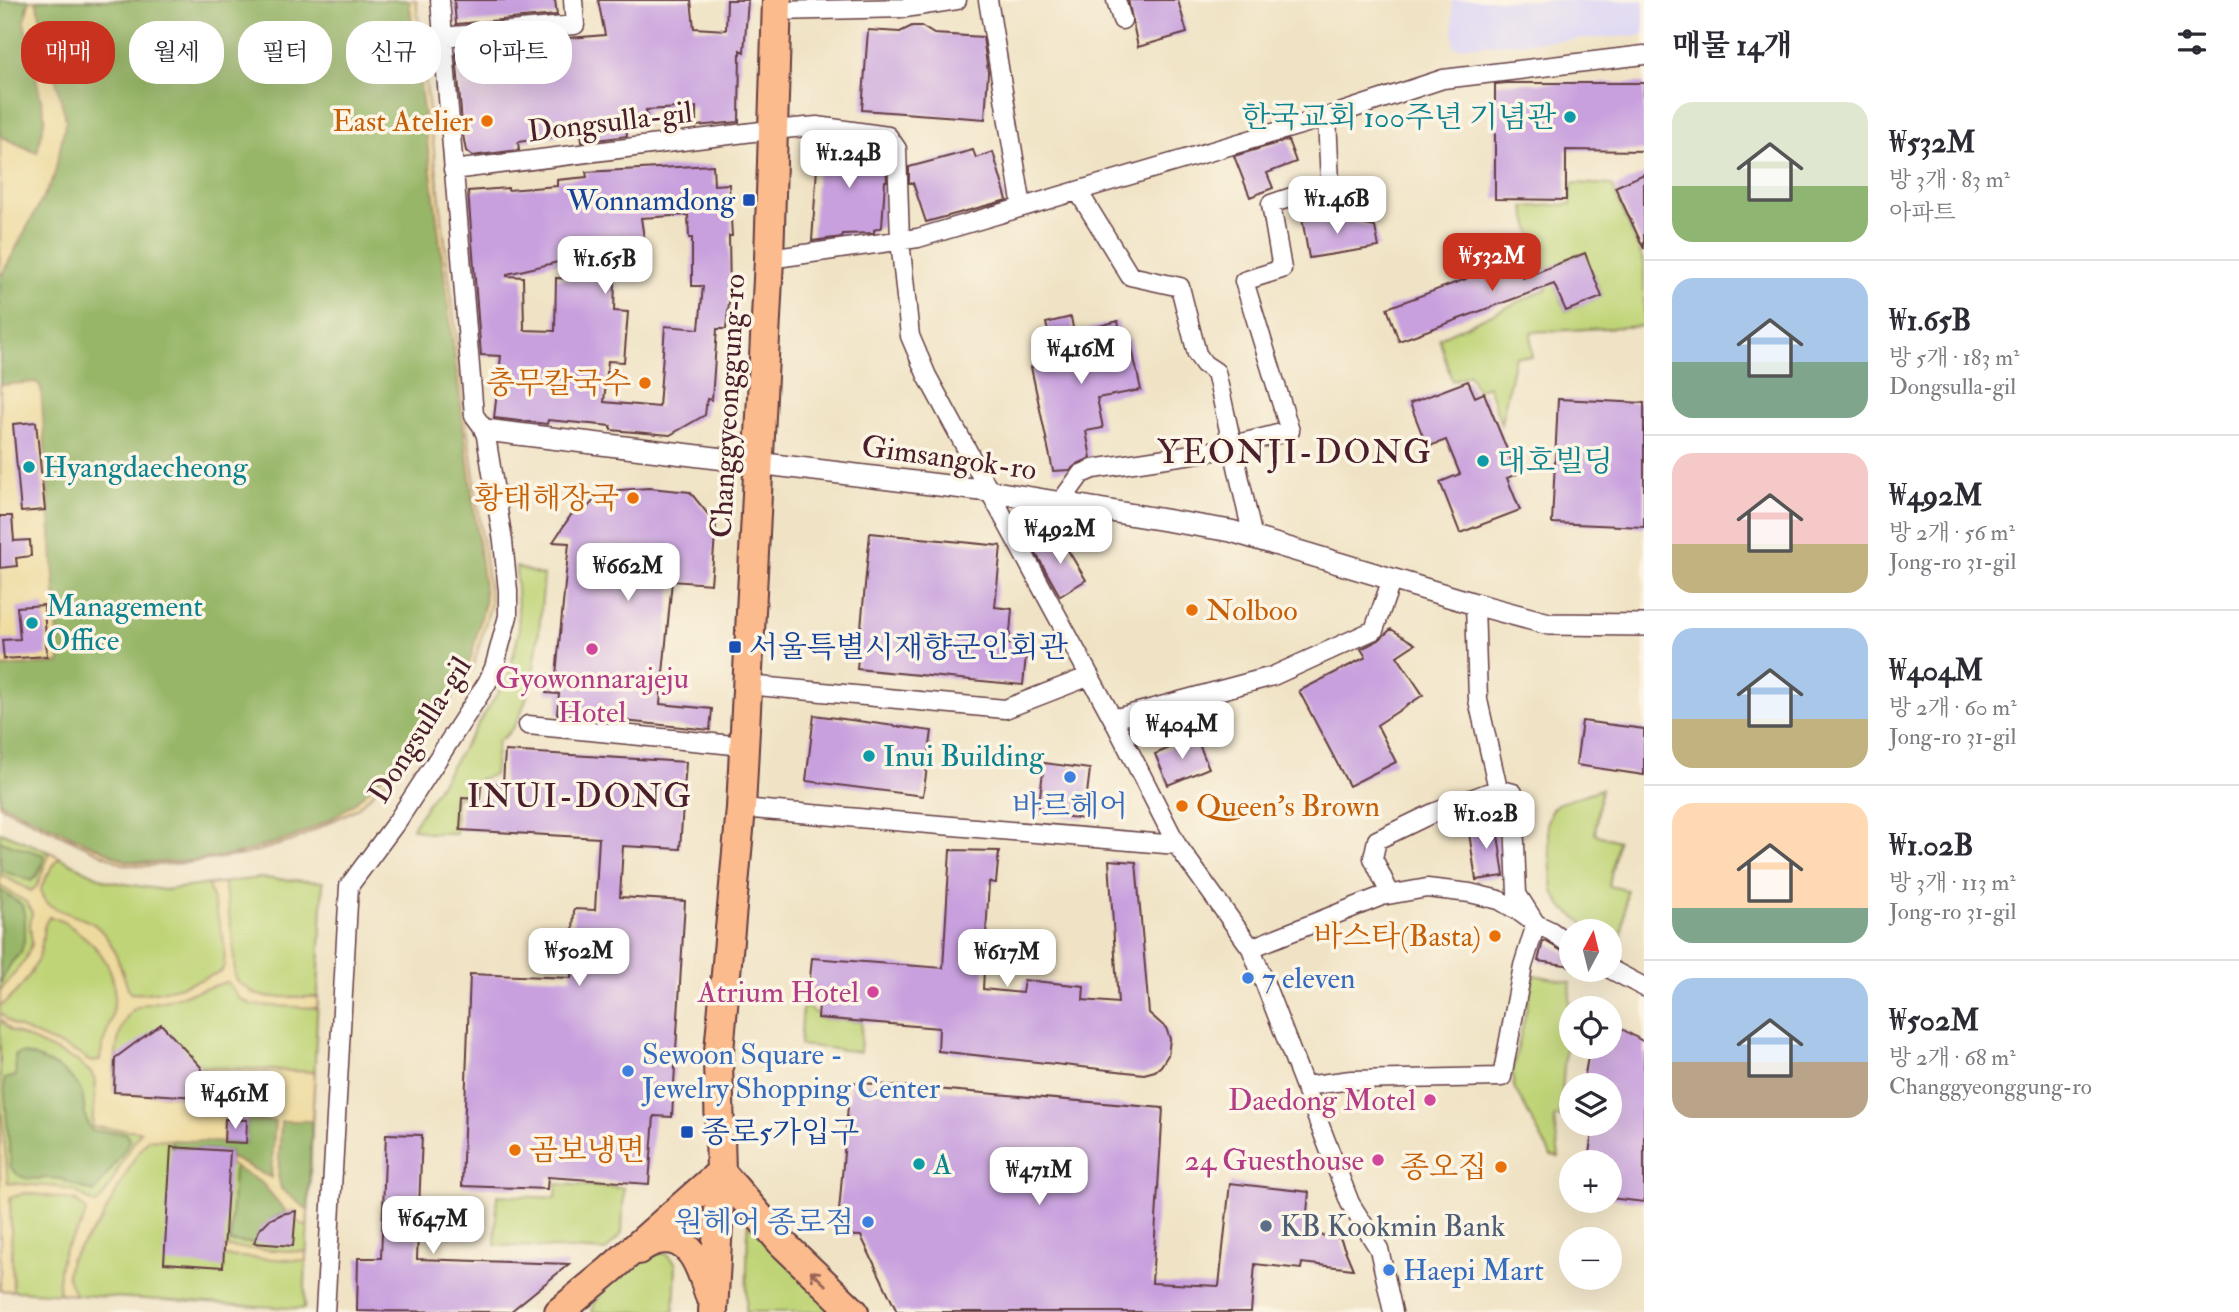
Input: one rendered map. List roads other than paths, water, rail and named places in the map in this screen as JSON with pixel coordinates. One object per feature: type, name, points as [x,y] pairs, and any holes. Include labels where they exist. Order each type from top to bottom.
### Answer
[{"type":"main road","name":"Changgyeonggung-ro","points":[[713,1309],[721,1172],[718,1062],[741,808],[769,259],[776,5]]},
{"type":"main road","points":[[559,1312],[721,1172],[782,1243],[854,1312]]},
{"type":"main road","points":[[586,1312],[593,1291],[612,1272],[643,1245],[665,1239],[678,1241],[691,1250],[704,1277],[713,1309]]},
{"type":"street","name":"Dongsulla-gil","points":[[325,1312],[349,886],[398,820],[487,683],[494,668],[508,616],[503,541],[485,430],[474,415],[440,0]]},
{"type":"street","points":[[442,37],[575,25],[573,0]]},
{"type":"street","points":[[776,5],[905,8],[957,0]]},
{"type":"street","points":[[988,0],[1022,207]]},
{"type":"street","points":[[1116,0],[1122,20]]},
{"type":"street","points":[[769,259],[919,238],[1327,117],[1443,79],[1644,55]]},
{"type":"street","points":[[1060,503],[1081,474],[1093,469],[1226,449],[1290,430],[1244,281],[1282,269],[1270,204],[1330,184],[1327,117]]},
{"type":"street","points":[[773,130],[817,127],[888,136],[897,149],[900,240],[910,336],[927,376],[1113,719],[1177,845],[1251,948],[1350,1203],[1379,1249],[1393,1312]]},
{"type":"street","name":"Dongsulla-gil","points":[[453,170],[773,130]]},
{"type":"street","points":[[1077,191],[1130,276],[1180,287],[1197,354],[1204,364],[1216,372],[1253,537]]},
{"type":"street","points":[[485,430],[759,464]]},
{"type":"street","name":"Gimsangok-ro","points":[[759,464],[807,478],[858,484],[879,478],[897,488],[967,496],[989,491],[1231,531],[1549,624],[1644,625]]},
{"type":"street","points":[[1113,719],[1273,676],[1374,630],[1392,579]]},
{"type":"street","points":[[1475,604],[1478,700],[1498,789]]},
{"type":"street","points":[[747,685],[1005,709],[1090,676]]},
{"type":"street","points":[[528,725],[744,746]]},
{"type":"street","points":[[1305,1086],[1351,1080],[1502,1077],[1524,966],[1536,924],[1517,894],[1513,793],[1498,789],[1433,813],[1377,840],[1373,858],[1390,894]]},
{"type":"street","points":[[741,808],[1177,845]]},
{"type":"street","points":[[1251,948],[1390,894],[1427,888],[1471,893],[1500,900],[1559,937]]},
{"type":"street","points":[[1622,975],[1644,987]]},
{"type":"place","name":"한국교회 100주년 기념관","points":[[1570,117]]},
{"type":"place","name":"East Atelier","points":[[487,121]]},
{"type":"place","name":"Wonnamdong","points":[[749,200]]},
{"type":"place","name":"충무칼국수","points":[[645,383]]},
{"type":"place","name":"대호빌딩","points":[[1483,461]]},
{"type":"place","name":"Hyangdaecheong","points":[[29,467]]},
{"type":"place","name":"황태해장국","points":[[633,498]]},
{"type":"place","name":"Nolboo","points":[[1192,610]]},
{"type":"place","name":"Management Office","points":[[32,623]]},
{"type":"place","name":"서울특별시재향군인회관","points":[[735,647]]},
{"type":"place","name":"Gyowonnarajeju Hotel","points":[[592,649]]},
{"type":"place","name":"Inui Building","points":[[869,756]]},
{"type":"place","name":"바르헤어","points":[[1070,777]]},
{"type":"place","name":"Queen's Brown","points":[[1182,806]]},
{"type":"place","name":"바스타(Basta)","points":[[1495,936]]},
{"type":"place","name":"7 eleven","points":[[1248,978]]},
{"type":"place","name":"Atrium Hotel","points":[[873,992]]},
{"type":"place","name":"Sewoon Square - Jewelry Shopping Center","points":[[628,1071]]},
{"type":"place","name":"Daedong Motel","points":[[1430,1100]]},
{"type":"place","name":"종로5가입구","points":[[687,1132]]},
{"type":"place","name":"곰보냉면","points":[[515,1150]]},
{"type":"place","name":"24 Guesthouse","points":[[1378,1160]]},
{"type":"place","name":"A","points":[[919,1164]]},
{"type":"place","name":"종오집","points":[[1501,1167]]},
{"type":"place","name":"원헤어 종로점","points":[[868,1222]]},
{"type":"place","name":"KB Kookmin Bank","points":[[1266,1226]]},
{"type":"place","name":"Haepi Mart","points":[[1389,1270]]},
{"type":"district","name":"YEONJI-DONG","points":[[1295,452]]},
{"type":"district","name":"INUI-DONG","points":[[580,796]]}]
